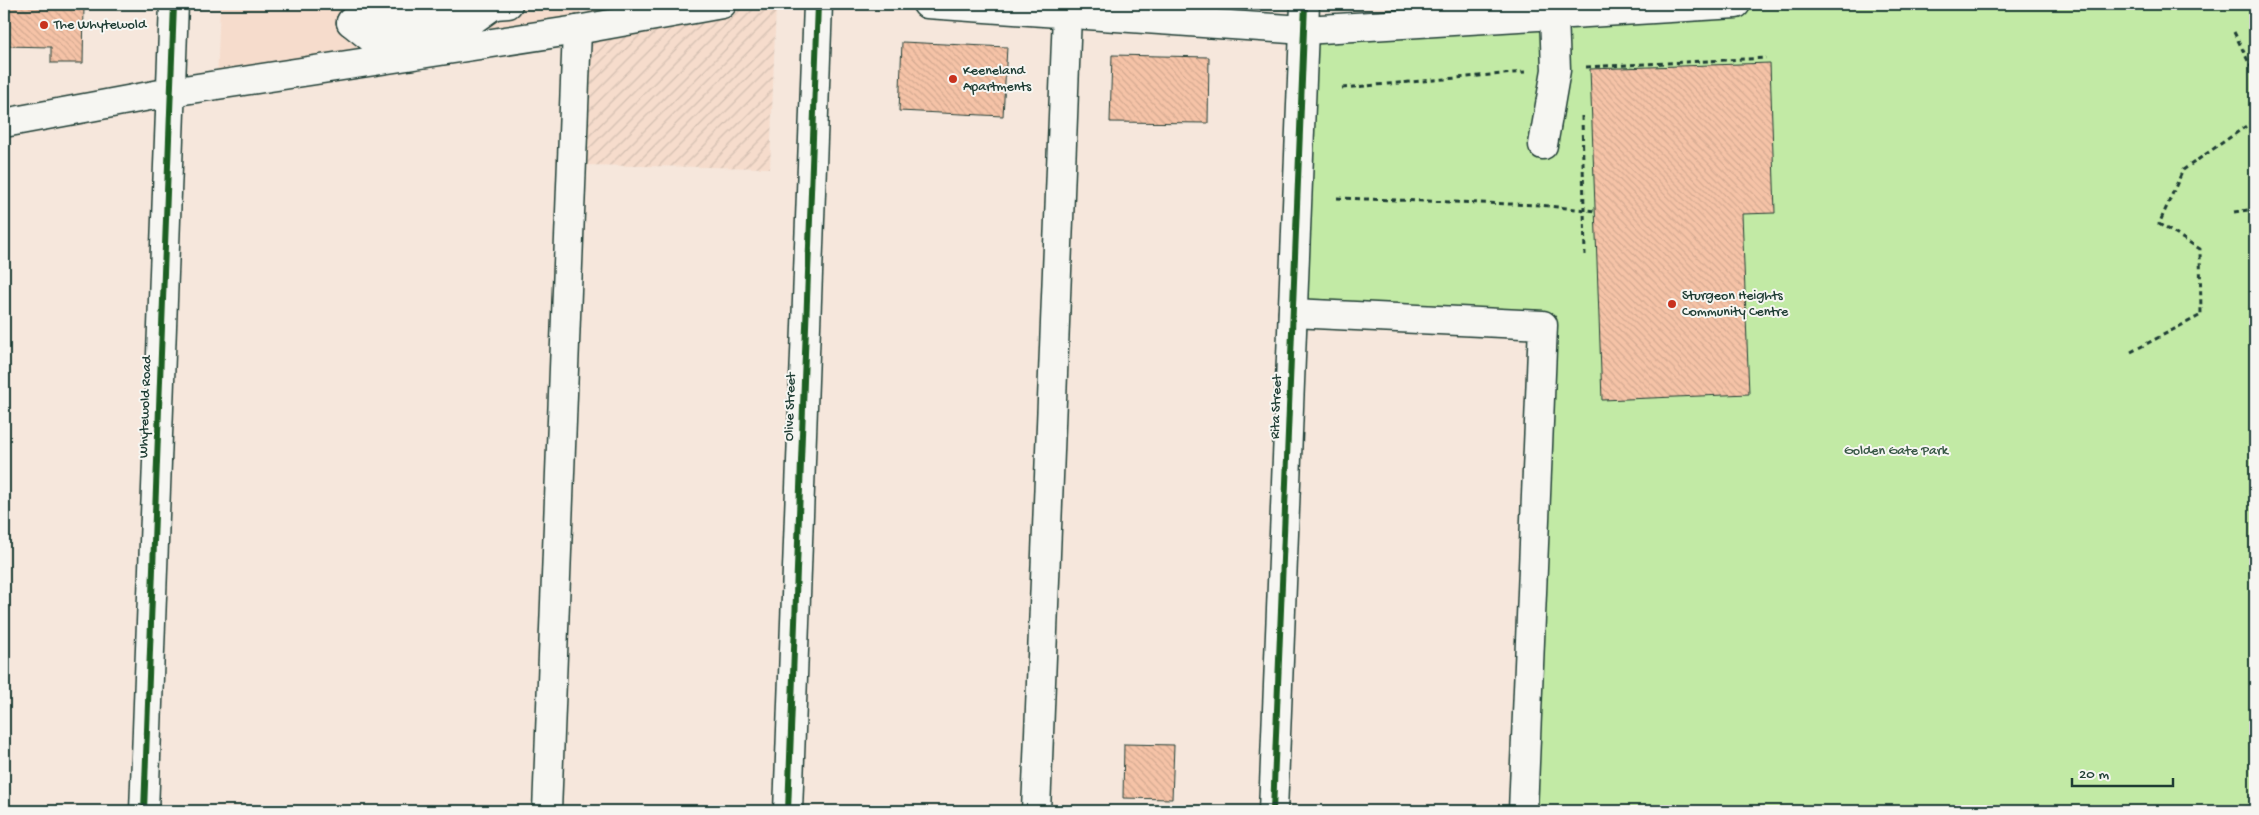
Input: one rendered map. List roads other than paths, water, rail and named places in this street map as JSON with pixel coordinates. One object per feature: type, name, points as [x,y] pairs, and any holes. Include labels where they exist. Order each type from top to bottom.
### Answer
[{"type":"street","name":"Whytewold Road","points":[[144,811],[174,4]]},
{"type":"street","points":[[4,123],[170,92],[577,30],[722,4]]},
{"type":"street","name":"Olive Street","points":[[788,811],[818,4]]},
{"type":"street","points":[[927,4],[1067,14],[1304,17],[1554,15],[1736,4]]},
{"type":"street","points":[[352,22],[376,42],[417,39],[461,28],[500,5]]},
{"type":"street","points":[[1036,811],[1067,14]]},
{"type":"street","points":[[1543,145],[1556,70],[1554,15]]},
{"type":"street","name":"Rita Street","points":[[1274,811],[1304,17]]},
{"type":"street","points":[[546,811],[577,30]]},
{"type":"street","points":[[1293,313],[1543,325],[1523,811]]},
{"type":"place","name":"The Whytewold","points":[[44,25]]},
{"type":"place","name":"Keeneland Apartments","points":[[953,79]]},
{"type":"place","name":"Sturgeon Heights Community Centre","points":[[1672,304]]},
{"type":"park label","name":"Golden Gate Park","points":[[1896,451]]}]
